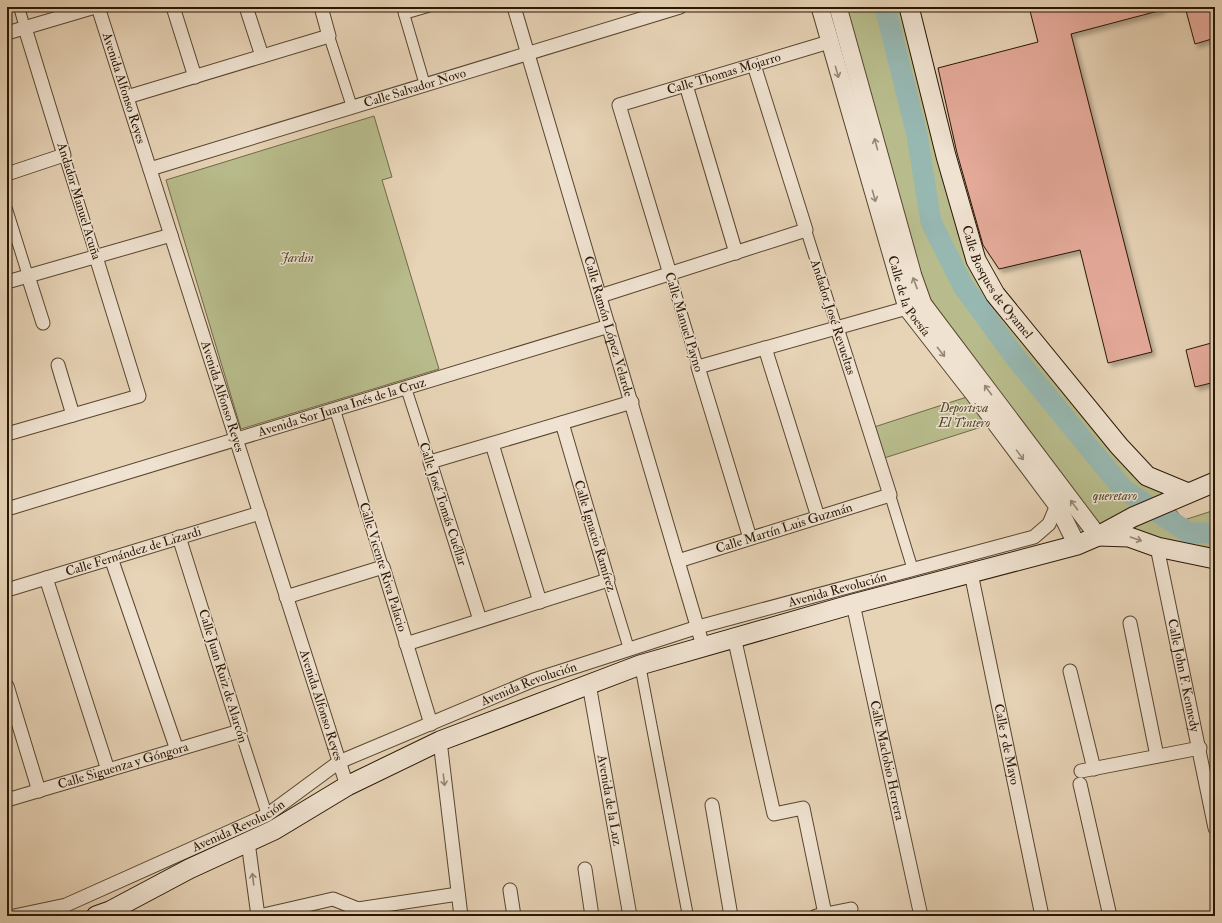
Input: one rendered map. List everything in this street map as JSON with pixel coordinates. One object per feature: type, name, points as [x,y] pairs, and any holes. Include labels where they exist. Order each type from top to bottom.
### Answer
[{"type":"main road","name":"Calle Bosques de Oyamel","points":[[909,7],[946,156],[976,260],[995,294],[1119,446],[1147,476],[1186,494]]},
{"type":"main road","name":"Avenida Revolución","points":[[96,916],[110,911],[189,869],[274,830],[347,786],[440,741],[640,665],[852,604],[1077,545],[1133,518],[1215,482]]},
{"type":"main road","name":"Avenida Revolución","points":[[1098,536],[1129,537],[1157,546],[1215,558]]},
{"type":"street","name":"Andador Manuel Acuña","points":[[19,7],[138,396],[73,415]]},
{"type":"street","points":[[7,33],[96,7]]},
{"type":"street","name":"Avenida Alfonso Reyes","points":[[96,7],[127,97],[347,786]]},
{"type":"street","points":[[173,7],[195,77]]},
{"type":"street","points":[[246,7],[262,56]]},
{"type":"street","points":[[321,7],[352,107]]},
{"type":"street","points":[[425,85],[403,11],[428,7]]},
{"type":"street","name":"Calle Ramón López Velarde","points":[[514,7],[703,646]]},
{"type":"street","name":"Calle Salvador Novo","points":[[150,169],[680,7]]},
{"type":"street","name":"Calle de la Poesía","points":[[820,7],[907,308],[974,394],[1056,505],[1077,545]]},
{"type":"street","name":"Calle de la Poesía","points":[[838,7],[913,276],[923,304],[1098,536]]},
{"type":"street","points":[[127,97],[329,36]]},
{"type":"street","name":"Calle Thomas Mojarro","points":[[619,105],[829,42]]},
{"type":"street","name":"Andador José Revueltas","points":[[754,65],[913,570]]},
{"type":"street","points":[[686,85],[736,253]]},
{"type":"street","name":"Calle Manuel Payno","points":[[619,105],[750,538]]},
{"type":"street","points":[[7,174],[64,155]]},
{"type":"street","points":[[7,209],[43,323]]},
{"type":"street","points":[[600,296],[806,230]]},
{"type":"street","points":[[7,282],[171,235]]},
{"type":"street","points":[[698,367],[923,304]]},
{"type":"street","name":"Avenida Sor Juana Inés de la Cruz","points":[[7,509],[609,326]]},
{"type":"street","points":[[765,348],[818,517]]},
{"type":"street","points":[[7,434],[73,415],[58,365]]},
{"type":"street","name":"Calle José Tomás Cuéllar","points":[[406,388],[480,620]]},
{"type":"street","points":[[430,462],[632,402]]},
{"type":"street","name":"Calle Vicente Riva Palacio","points":[[335,410],[431,724]]},
{"type":"street","name":"Calle Ignacio Ramírez","points":[[562,423],[629,648]]},
{"type":"street","points":[[492,444],[540,602]]},
{"type":"street","name":"Calle Martín Luis Guzmán","points":[[678,561],[890,495]]},
{"type":"street","name":"Avenida Revolución","points":[[14,916],[66,905],[267,815],[339,762],[534,680],[629,648],[698,627],[1034,537],[1049,524],[1056,505]]},
{"type":"street","name":"Calle Fernández de Lizardi","points":[[7,590],[260,513]]},
{"type":"street","name":"Calle Juan Ruiz de Alarcón","points":[[179,537],[267,815]]},
{"type":"street","name":"Calle John F. Kennedy","points":[[1157,546],[1200,748],[1215,828]]},
{"type":"street","points":[[112,558],[177,750]]},
{"type":"street","points":[[286,597],[383,567]]},
{"type":"street","name":"Calle 5 de Mayo","points":[[971,573],[1042,916]]},
{"type":"street","points":[[46,578],[108,770]]},
{"type":"street","points":[[406,644],[608,580]]},
{"type":"street","name":"Calle Maclobio Herrera","points":[[852,604],[921,916]]},
{"type":"street","points":[[1130,623],[1157,756]]},
{"type":"street","points":[[734,637],[774,814],[803,808],[820,915],[851,908]]},
{"type":"street","points":[[640,665],[688,916]]},
{"type":"street","points":[[1070,671],[1094,769]]},
{"type":"street","name":"Avenida de la Luz","points":[[589,684],[630,916]]},
{"type":"street","points":[[7,686],[39,791]]},
{"type":"street","name":"Calle Siguenza y Góngora","points":[[7,800],[240,731]]},
{"type":"street","points":[[440,741],[461,916]]},
{"type":"street","points":[[1110,916],[1081,778],[1094,769],[1200,748]]},
{"type":"street","points":[[712,805],[731,916]]},
{"type":"street","points":[[248,842],[258,916],[333,899],[358,909],[458,894]]},
{"type":"street","points":[[586,869],[592,916]]},
{"type":"street","points":[[510,890],[514,916]]},
{"type":"green space","name":"Deportiva El Tintero","points":[[824,7],[833,7],[914,286],[1086,525],[1079,530],[997,422],[878,460],[868,429],[976,394],[923,323]]},
{"type":"green space","name":"queretaro","points":[[838,7],[906,7],[934,105],[958,234],[1041,350],[1184,520],[1215,510],[1215,559],[1098,536],[934,318]]},
{"type":"green space","name":"Jardin","points":[[374,116],[392,177],[382,180],[439,369],[241,429],[166,180]]},
{"type":"building","points":[[1029,7],[1161,7],[1162,10],[1071,34],[1152,352],[1108,363],[1080,250],[999,269],[983,245],[957,153],[938,68],[1038,42]]},
{"type":"building","points":[[1185,7],[1215,7],[1215,38],[1195,44]]},
{"type":"building","points":[[1215,342],[1215,382],[1195,387],[1186,350]]},
{"type":"waterway","points":[[885,7],[917,135],[931,222],[963,286],[1015,357],[1123,489],[1189,533],[1215,533]]}]
